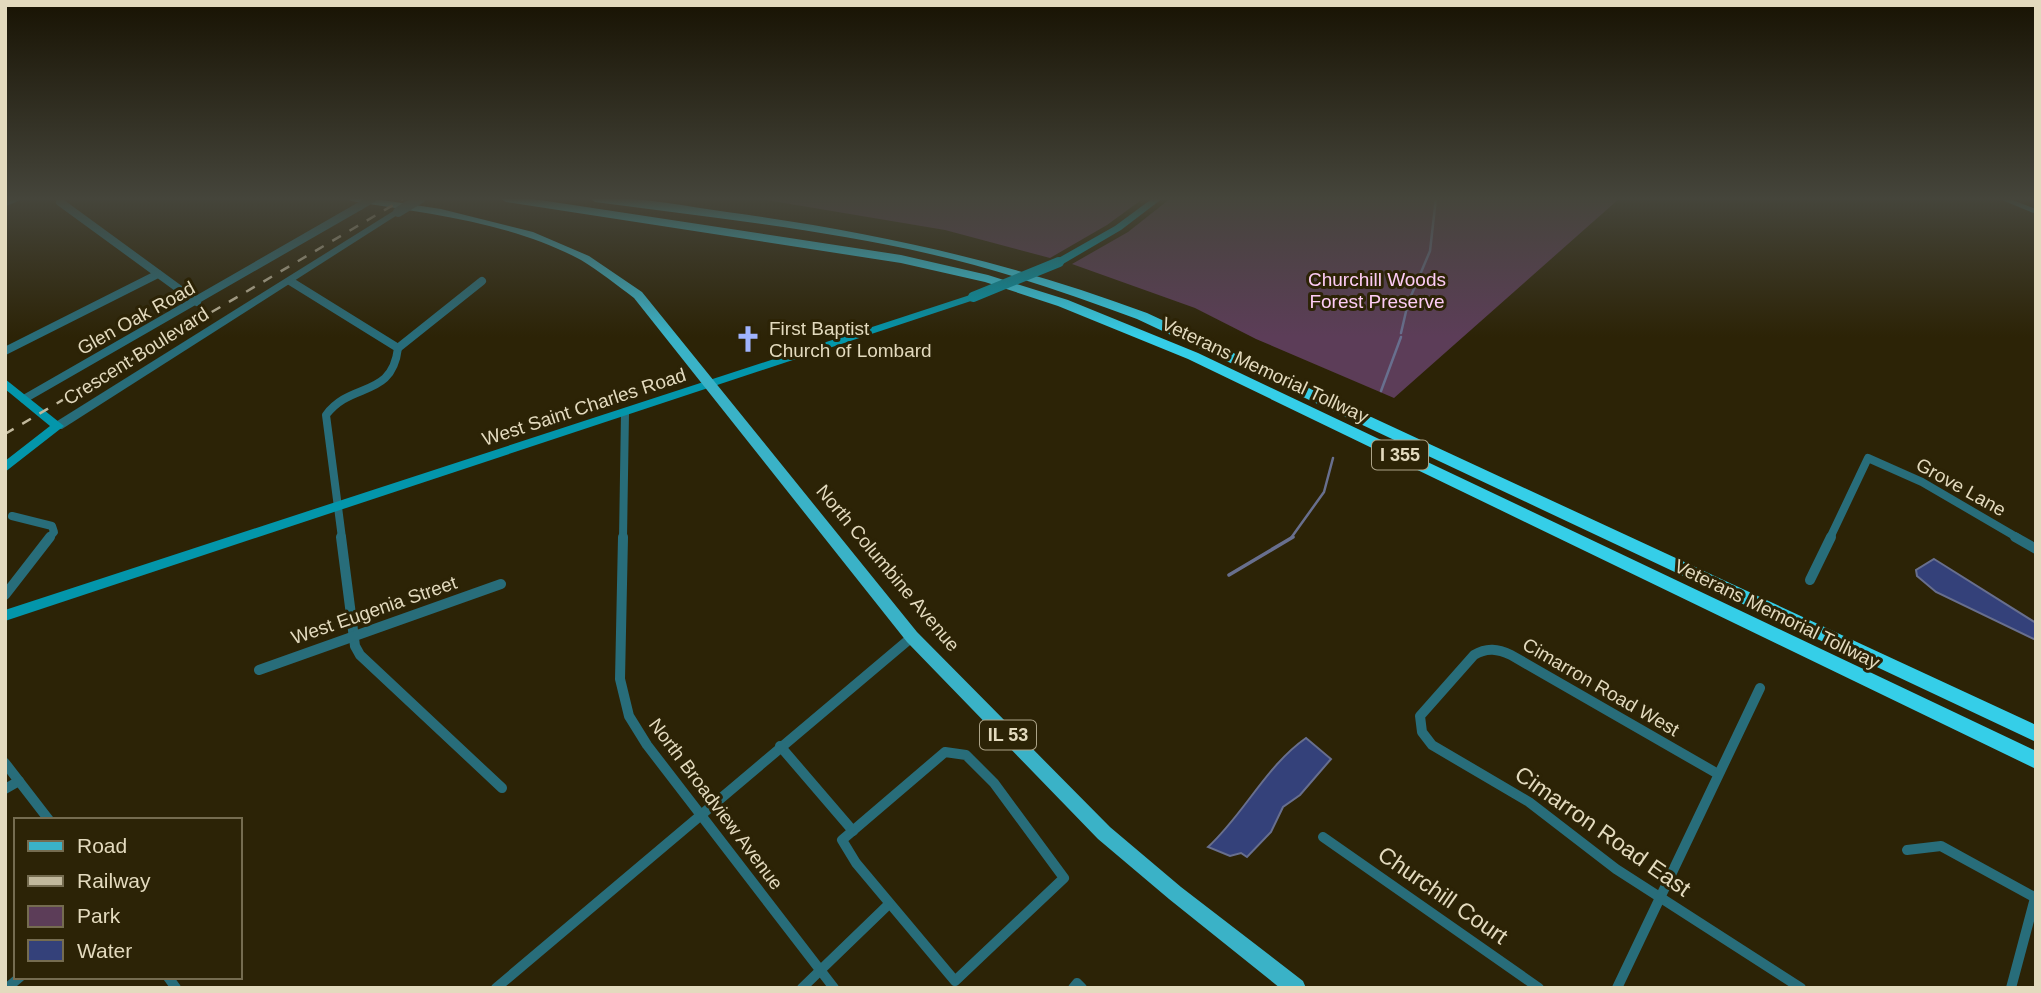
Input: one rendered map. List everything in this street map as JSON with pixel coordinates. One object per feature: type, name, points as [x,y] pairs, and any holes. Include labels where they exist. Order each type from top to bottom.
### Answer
[{"type":"highway","name":"Veterans Memorial Tollway","points":[[806,244],[901,259],[988,279],[1063,303],[1193,356],[2036,760]]},
{"type":"highway","name":"Veterans Memorial Tollway","points":[[899,244],[1009,270],[1073,290],[1202,342],[2036,733]]},
{"type":"main road","name":"IL 53","points":[[553,244],[583,257],[646,302],[712,385]]},
{"type":"main road","name":"West Saint Charles Road","points":[[5,616],[337,509],[972,297],[1059,262],[1090,244]]},
{"type":"main road","points":[[5,383],[58,426]]},
{"type":"main road","name":"North Columbine Avenue","points":[[712,385],[912,637],[1104,833],[1296,988]]},
{"type":"main road","name":"Crescent Boulevard","points":[[5,468],[58,426]]},
{"type":"street","points":[[118,244],[197,302]]},
{"type":"street","name":"Glen Oak Road","points":[[24,399],[295,244]]},
{"type":"street","name":"Crescent Boulevard","points":[[58,426],[106,393],[347,244]]},
{"type":"street","points":[[5,351],[158,274]]},
{"type":"street","points":[[290,281],[398,348]]},
{"type":"street","points":[[398,348],[424,330],[482,281]]},
{"type":"street","points":[[398,348],[397,365],[389,377],[375,387],[340,401],[326,415],[352,637],[359,655],[502,788]]},
{"type":"street","name":"North Broadview Avenue","points":[[625,413],[621,689],[637,731],[834,988]]},
{"type":"street","name":"Grove Lane","points":[[1810,580],[1868,458],[1922,482],[2036,549]]},
{"type":"street","points":[[5,595],[54,532],[52,526],[12,516]]},
{"type":"street","name":"West Eugenia Street","points":[[259,670],[501,584]]},
{"type":"street","points":[[496,988],[912,637]]},
{"type":"street","name":"Cimarron Road West","points":[[1439,695],[1478,652],[1501,651],[1718,774]]},
{"type":"street","points":[[1616,988],[1760,688]]},
{"type":"street","name":"Cimarron Road East","points":[[1439,695],[1420,716],[1420,729],[1426,740],[1529,802],[1659,898],[1801,988]]},
{"type":"street","points":[[780,746],[853,831]]},
{"type":"street","points":[[945,752],[966,755],[1025,822],[1064,878],[956,981],[856,863],[842,840],[853,831],[945,752]]},
{"type":"street","points":[[5,763],[47,818]]},
{"type":"street","points":[[5,789],[19,781]]},
{"type":"street","name":"Churchill Court","points":[[1323,837],[1539,988]]},
{"type":"street","points":[[1907,850],[1941,846],[2035,898],[2011,988]]},
{"type":"street","points":[[802,988],[890,904]]},
{"type":"green space","points":[[999,244],[1074,244],[1050,258]]},
{"type":"green space","name":"Churchill Woods Forest Preserve","points":[[1106,244],[1568,244],[1394,398],[1256,339],[1195,308],[1072,264]]},
{"type":"water","points":[[1934,559],[2036,623],[2036,640],[1936,592],[1917,576],[1916,570]]},
{"type":"water","points":[[1306,738],[1331,759],[1300,795],[1283,807],[1271,832],[1247,857],[1241,853],[1230,856],[1208,847],[1279,762]]},
{"type":"waterway","points":[[1401,333],[1408,303],[1431,244]]},
{"type":"waterway","points":[[1381,391],[1401,337]]},
{"type":"waterway","points":[[1291,538],[1324,492],[1333,458]]},
{"type":"waterway","points":[[1229,575],[1293,537]]},
{"type":"railway","points":[[5,434],[326,244]]},
{"type":"place","name":"First Baptist Church of Lombard","points":[[748,339]]}]
